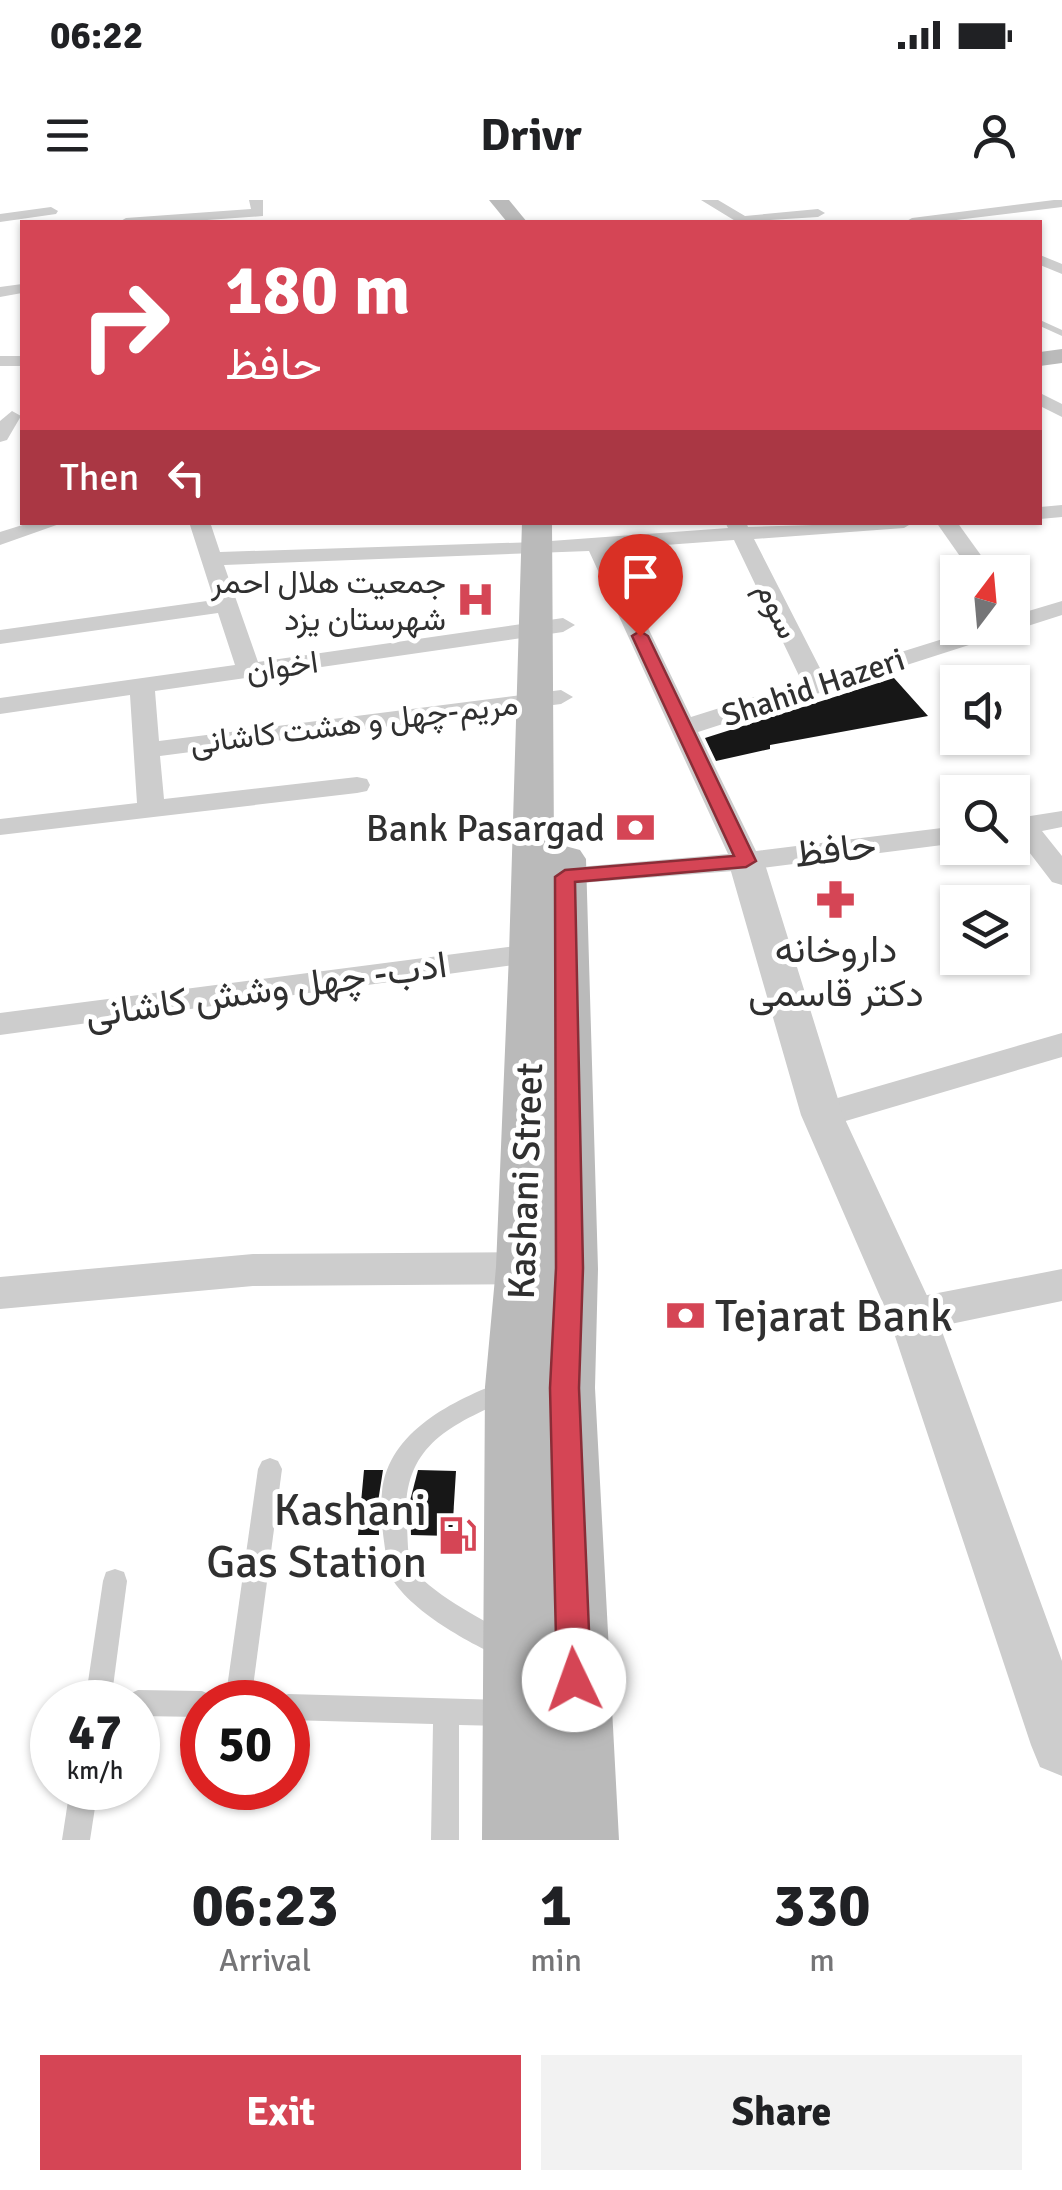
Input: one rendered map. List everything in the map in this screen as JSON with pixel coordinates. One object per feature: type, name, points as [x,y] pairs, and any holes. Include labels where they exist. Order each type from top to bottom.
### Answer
[{"type":"main road","points":[[482,200],[498,220]]},
{"type":"main road","points":[[498,200],[515,220]]},
{"type":"main road","name":"Kashani Street","points":[[559,537],[549,627],[547,698],[547,1268],[540,1387],[543,1651],[581,1840]]},
{"type":"main road","name":"Kashani Street","points":[[547,1268],[532,954],[549,877]]},
{"type":"main road","name":"Kashani Street","points":[[520,1840],[518,1712],[543,1651]]},
{"type":"street","points":[[708,200],[742,220]]},
{"type":"street","points":[[917,200],[958,220],[1052,203]]},
{"type":"street","points":[[143,220],[257,207]]},
{"type":"street","points":[[0,218],[51,212]]},
{"type":"street","points":[[753,220],[818,213]]},
{"type":"street","points":[[0,436],[12,416]]},
{"type":"street","points":[[0,539],[45,525]]},
{"type":"street","points":[[201,525],[249,670]]},
{"type":"street","points":[[212,559],[821,525]]},
{"type":"street","points":[[948,525],[970,555]]},
{"type":"street","name":"سوم","points":[[738,528],[816,686]]},
{"type":"street","points":[[559,537],[683,728],[746,861],[822,1115],[912,1316],[1062,1745]]},
{"type":"street","points":[[0,637],[227,605]]},
{"type":"street","name":"Shahid Hazeri","points":[[1030,617],[1062,608]]},
{"type":"street","name":"اخوان","points":[[0,706],[549,627]]},
{"type":"street","name":"Shahid Hazeri","points":[[683,728],[941,645]]},
{"type":"street","points":[[142,687],[151,810]]},
{"type":"street","name":"مریم-چهل و هشت کاشانی","points":[[146,750],[547,698]]},
{"type":"street","points":[[0,827],[356,785]]},
{"type":"street","points":[[1030,824],[1062,819]]},
{"type":"street","name":"حافظ","points":[[549,877],[746,861],[940,836]]},
{"type":"street","points":[[1030,840],[1062,876]]},
{"type":"street","name":"ادب- چهل وشش کاشانی","points":[[0,1024],[532,954]]},
{"type":"street","points":[[822,1115],[1062,1045]]},
{"type":"street","points":[[0,1294],[253,1270],[547,1268]]},
{"type":"street","points":[[912,1316],[1062,1284]]},
{"type":"lane","points":[[540,1387],[456,1412],[420,1439],[394,1485],[400,1571],[434,1605],[543,1651]]},
{"type":"lane","points":[[241,1680],[270,1468]]},
{"type":"lane","points":[[101,1680],[115,1581]]},
{"type":"lane","points":[[310,1708],[446,1714],[518,1712]]},
{"type":"lane","points":[[445,1840],[446,1714]]},
{"type":"lane","points":[[76,1840],[81,1810]]},
{"type":"building","points":[[894,678],[928,716],[770,745],[770,749],[716,761],[705,738]]},
{"type":"building","points":[[364,1470],[383,1470],[378,1502],[379,1535],[358,1535]]},
{"type":"building","points":[[418,1470],[456,1471],[452,1536],[411,1535],[410,1501]]},
{"type":"place","name":"جمعیت هلال احمر شهرستان یزد","points":[[476,600]]},
{"type":"place","name":"Bank Pasargad","points":[[635,828]]},
{"type":"place","name":"داروخانه دکتر قاسمی","points":[[836,900]]},
{"type":"place","name":"Tejarat Bank","points":[[685,1315]]},
{"type":"place","name":"Kashani Gas Station","points":[[457,1535]]},
{"type":"route","points":[[574,1680],[564,1388],[570,1268],[565,877],[746,861],[640,636]]}]
